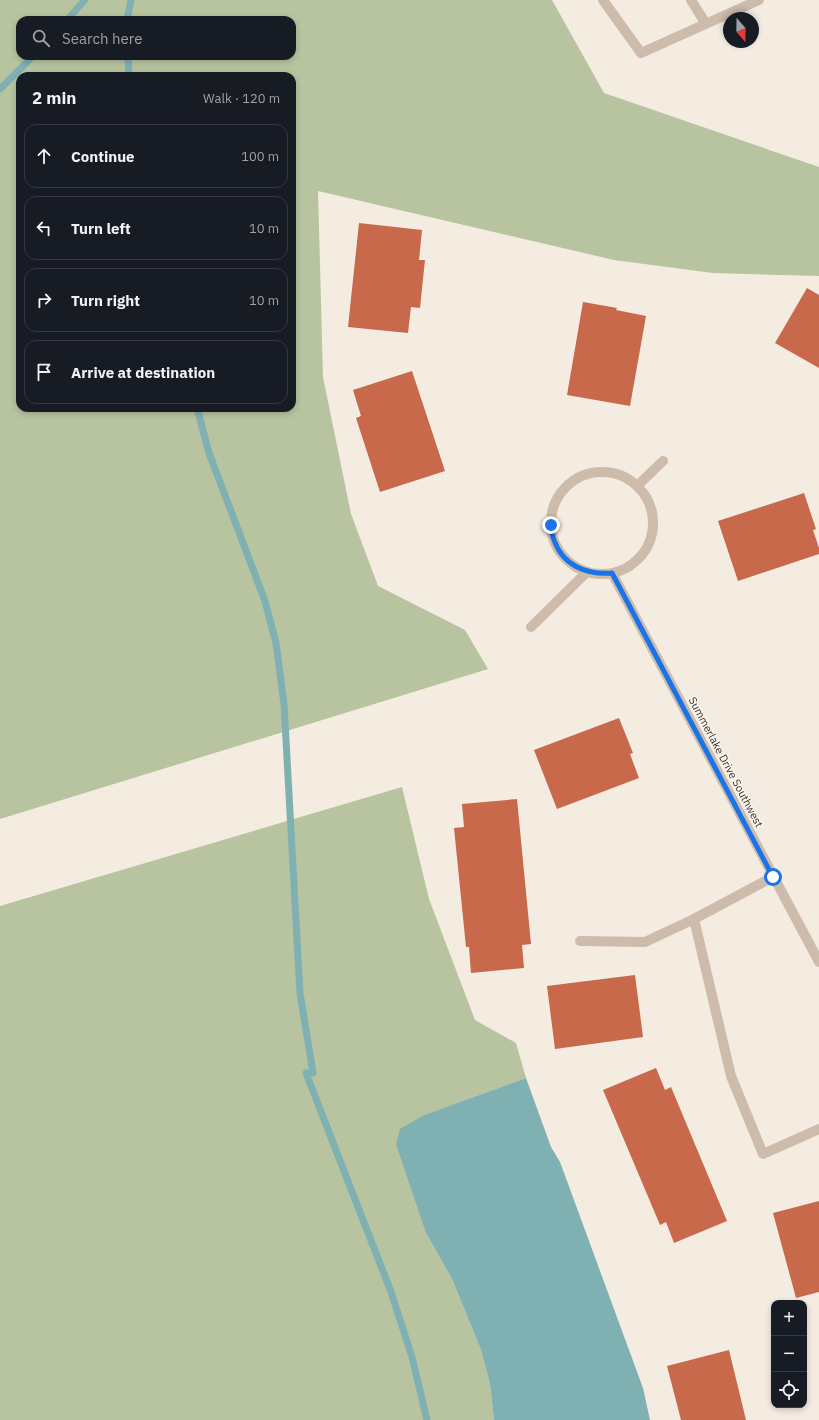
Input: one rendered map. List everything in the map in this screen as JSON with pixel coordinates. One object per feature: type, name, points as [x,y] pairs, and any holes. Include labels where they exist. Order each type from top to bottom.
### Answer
[{"type":"street","points":[[603,0],[642,53],[759,0]]},
{"type":"street","points":[[692,0],[706,24]]},
{"type":"street","points":[[637,486],[662,460]]},
{"type":"street","points":[[602,471],[619,474],[634,482],[646,494],[652,509],[654,526],[650,542],[641,557],[628,567],[612,573],[599,574],[586,572],[572,565],[561,554],[554,540],[551,525],[552,509],[559,495],[570,482],[585,474],[602,471]]},
{"type":"street","points":[[531,627],[586,572]]},
{"type":"street","name":"Summerlake Drive Southwest","points":[[612,573],[819,962]]},
{"type":"street","points":[[580,941],[645,942],[694,919],[773,877]]},
{"type":"street","points":[[694,919],[731,1076],[763,1154],[819,1129]]},
{"type":"green space","points":[[0,0],[552,0],[604,93],[819,167],[819,276],[713,273],[614,260],[318,191],[323,377],[351,514],[378,586],[465,630],[488,669],[0,819]]},
{"type":"green space","points":[[402,787],[429,899],[475,1020],[516,1043],[526,1078],[424,1115],[426,1233],[452,1279],[481,1350],[490,1384],[494,1420],[0,1420],[0,906]]},
{"type":"water","points":[[526,1078],[551,1147],[560,1162],[643,1388],[650,1420],[494,1420],[490,1384],[481,1350],[452,1279],[426,1233],[396,1144],[400,1129],[424,1115]]},
{"type":"building","points":[[359,223],[422,230],[419,260],[425,260],[420,308],[411,307],[408,333],[348,327]]},
{"type":"building","points":[[807,288],[819,295],[819,368],[775,343]]},
{"type":"building","points":[[583,302],[617,308],[616,310],[646,316],[630,406],[567,395]]},
{"type":"building","points":[[412,371],[445,471],[380,492],[356,418],[361,416],[353,390]]},
{"type":"building","points":[[804,493],[816,529],[813,530],[819,548],[819,554],[738,581],[718,521]]},
{"type":"building","points":[[619,718],[633,753],[630,754],[639,778],[557,809],[534,750]]},
{"type":"building","points":[[517,799],[531,944],[522,945],[524,968],[471,973],[469,947],[466,947],[454,828],[464,827],[462,804]]},
{"type":"building","points":[[635,975],[643,1037],[555,1049],[547,986]]},
{"type":"building","points":[[656,1068],[665,1090],[671,1087],[727,1221],[674,1243],[666,1222],[660,1225],[603,1090]]},
{"type":"building","points":[[819,1201],[819,1292],[796,1298],[773,1213]]},
{"type":"building","points":[[729,1350],[746,1420],[681,1420],[667,1366]]},
{"type":"waterway","points":[[71,16],[85,0]]},
{"type":"waterway","points":[[128,16],[131,0]]},
{"type":"waterway","points":[[17,72],[29,60]]},
{"type":"waterway","points":[[128,60],[129,72]]},
{"type":"waterway","points":[[0,89],[16,73]]},
{"type":"waterway","points":[[198,412],[209,453],[265,601],[276,643],[284,704],[300,993],[313,1073],[306,1073],[391,1292],[412,1357],[427,1420]]},
{"type":"route","points":[[551,525],[554,540],[561,554],[572,565],[586,572],[599,574],[612,573],[773,877]]}]
